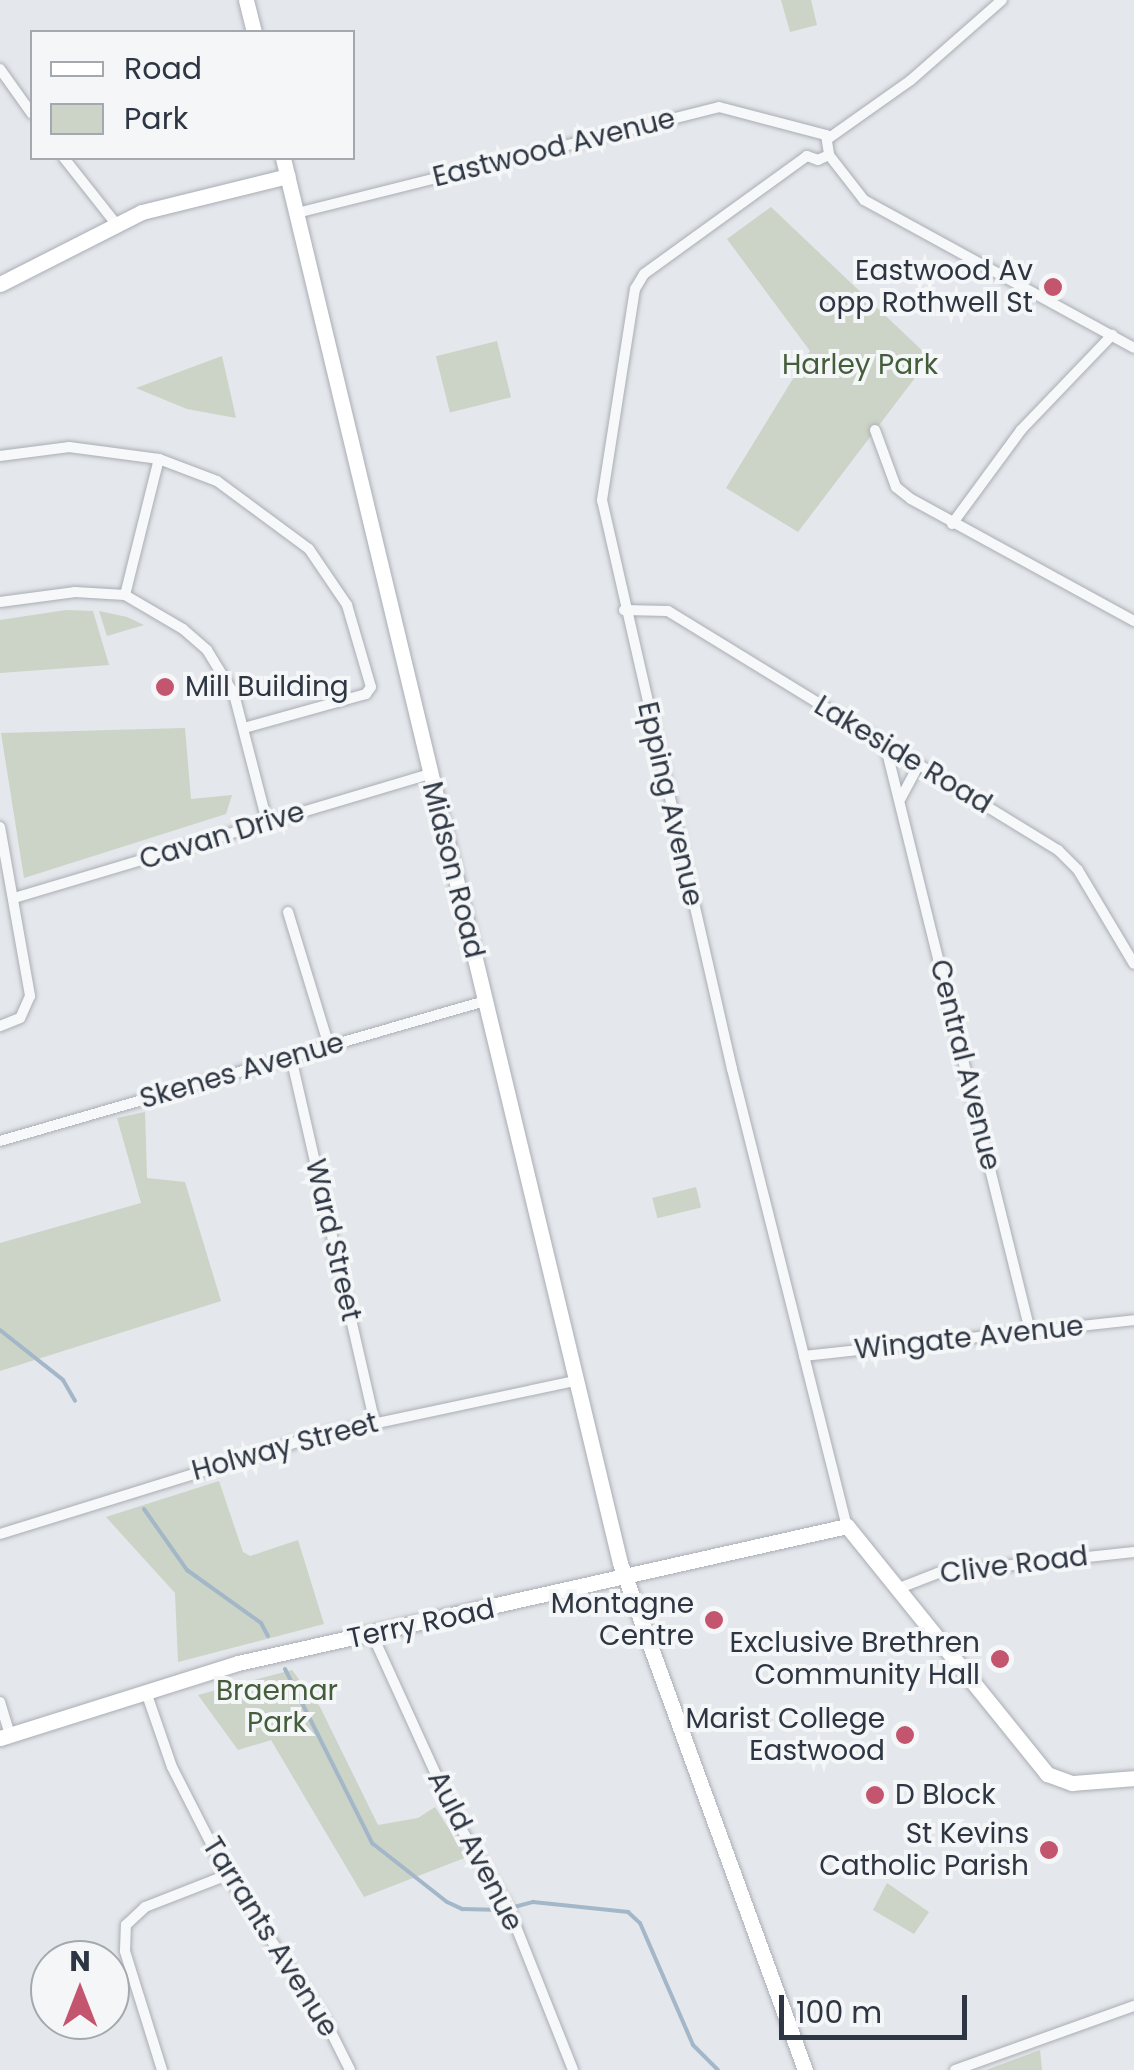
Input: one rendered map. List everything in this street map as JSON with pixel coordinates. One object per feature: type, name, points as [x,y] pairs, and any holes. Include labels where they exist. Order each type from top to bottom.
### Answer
[{"type":"street","points":[[246,0],[254,30]]},
{"type":"street","points":[[1002,0],[911,80],[829,138],[829,154],[864,200],[1134,348]]},
{"type":"street","points":[[0,69],[30,111]]},
{"type":"street","name":"Eastwood Avenue","points":[[297,213],[719,107],[745,109],[829,138]]},
{"type":"street","points":[[809,134],[807,156],[818,160],[829,154]]},
{"type":"street","name":"Epping Avenue","points":[[807,156],[644,274],[635,289],[602,500],[624,610],[847,1526]]},
{"type":"street","points":[[66,160],[116,226]]},
{"type":"street","name":"Midson Road","points":[[284,160],[624,1581],[805,2070]]},
{"type":"street","points":[[0,284],[164,205],[288,176]]},
{"type":"street","points":[[952,524],[1021,430],[1112,336]]},
{"type":"street","points":[[875,430],[896,487],[952,524],[1134,622]]},
{"type":"street","points":[[0,456],[69,446],[159,459],[218,481],[275,518],[309,549],[360,636],[372,678],[366,694],[244,728]]},
{"type":"street","points":[[124,596],[159,459]]},
{"type":"street","points":[[0,602],[76,592],[124,596],[164,615],[207,650],[234,694],[267,822]]},
{"type":"street","name":"Lakeside Road","points":[[624,610],[668,611],[1069,858],[1134,964]]},
{"type":"street","name":"Central Avenue","points":[[885,744],[1030,1331]]},
{"type":"street","points":[[900,799],[919,764]]},
{"type":"street","name":"Cavan Drive","points":[[14,898],[430,774]]},
{"type":"street","points":[[0,827],[30,996],[20,1018],[0,1026]]},
{"type":"street","points":[[288,912],[329,1046]]},
{"type":"street","name":"Skenes Avenue","points":[[0,1141],[484,1000]]},
{"type":"street","name":"Ward Street","points":[[290,1057],[375,1423]]},
{"type":"street","name":"Wingate Avenue","points":[[804,1356],[1134,1320]]},
{"type":"street","name":"Holway Street","points":[[0,1534],[204,1466],[375,1423],[575,1381]]},
{"type":"street","points":[[847,1526],[1047,1774],[1072,1783],[1134,1778]]},
{"type":"street","name":"Terry Road","points":[[5,1737],[238,1662],[624,1581],[847,1526]]},
{"type":"street","name":"Clive Road","points":[[897,1589],[938,1573],[1134,1552]]},
{"type":"street","name":"Auld Avenue","points":[[372,1634],[459,1825],[509,1909],[573,2070]]},
{"type":"street","name":"Tarrants Avenue","points":[[146,1692],[172,1767],[226,1875],[324,2018],[350,2070]]},
{"type":"street","points":[[0,1702],[5,1737]]},
{"type":"street","points":[[162,2070],[124,1952],[126,1925],[145,1908],[226,1875]]},
{"type":"street","points":[[955,2070],[1134,2006]]},
{"type":"green space","points":[[781,0],[811,0],[817,25],[790,32]]},
{"type":"green space","name":"Harley Park","points":[[771,207],[930,358],[798,532],[726,488],[810,351],[727,239]]},
{"type":"green space","points":[[497,341],[511,397],[450,413],[436,356]]},
{"type":"green space","points":[[222,356],[236,418],[187,409],[136,388]]},
{"type":"green space","points":[[66,610],[93,611],[109,665],[0,673],[0,620]]},
{"type":"green space","points":[[99,611],[127,617],[144,625],[107,636]]},
{"type":"green space","points":[[185,728],[191,799],[232,795],[226,814],[24,878],[1,733]]},
{"type":"green space","points":[[145,1112],[147,1178],[185,1182],[221,1301],[0,1371],[0,1243],[141,1203],[117,1118]]},
{"type":"green space","points":[[696,1187],[701,1207],[657,1218],[652,1198]]},
{"type":"green space","points":[[219,1481],[243,1552],[250,1556],[298,1540],[324,1624],[178,1662],[175,1593],[106,1517]]},
{"type":"green space","name":"Braemar Park","points":[[292,1670],[320,1707],[378,1825],[418,1818],[435,1807],[467,1857],[364,1897],[271,1740],[238,1750],[198,1695]]},
{"type":"green space","points":[[887,1883],[929,1912],[914,1934],[873,1910]]},
{"type":"green space","points":[[1040,2050],[1042,2070],[986,2070]]},
{"type":"waterway","points":[[0,1330],[63,1380],[75,1401]]},
{"type":"waterway","points":[[144,1509],[187,1570],[261,1623],[268,1636]]},
{"type":"waterway","points":[[285,1669],[372,1843],[447,1902],[462,1909],[503,1910]]},
{"type":"waterway","points":[[514,1907],[533,1902],[628,1912],[640,1923],[693,2045],[718,2070]]},
{"type":"place","name":"Eastwood Av opp Rothwell St","points":[[1053,287]]},
{"type":"place","name":"Mill Building","points":[[165,687]]},
{"type":"place","name":"Montagne Centre","points":[[714,1620]]},
{"type":"place","name":"Exclusive Brethren Community Hall","points":[[1000,1659]]},
{"type":"place","name":"Marist College Eastwood","points":[[905,1735]]},
{"type":"place","name":"D Block","points":[[875,1795]]},
{"type":"place","name":"St Kevins Catholic Parish","points":[[1049,1850]]}]
